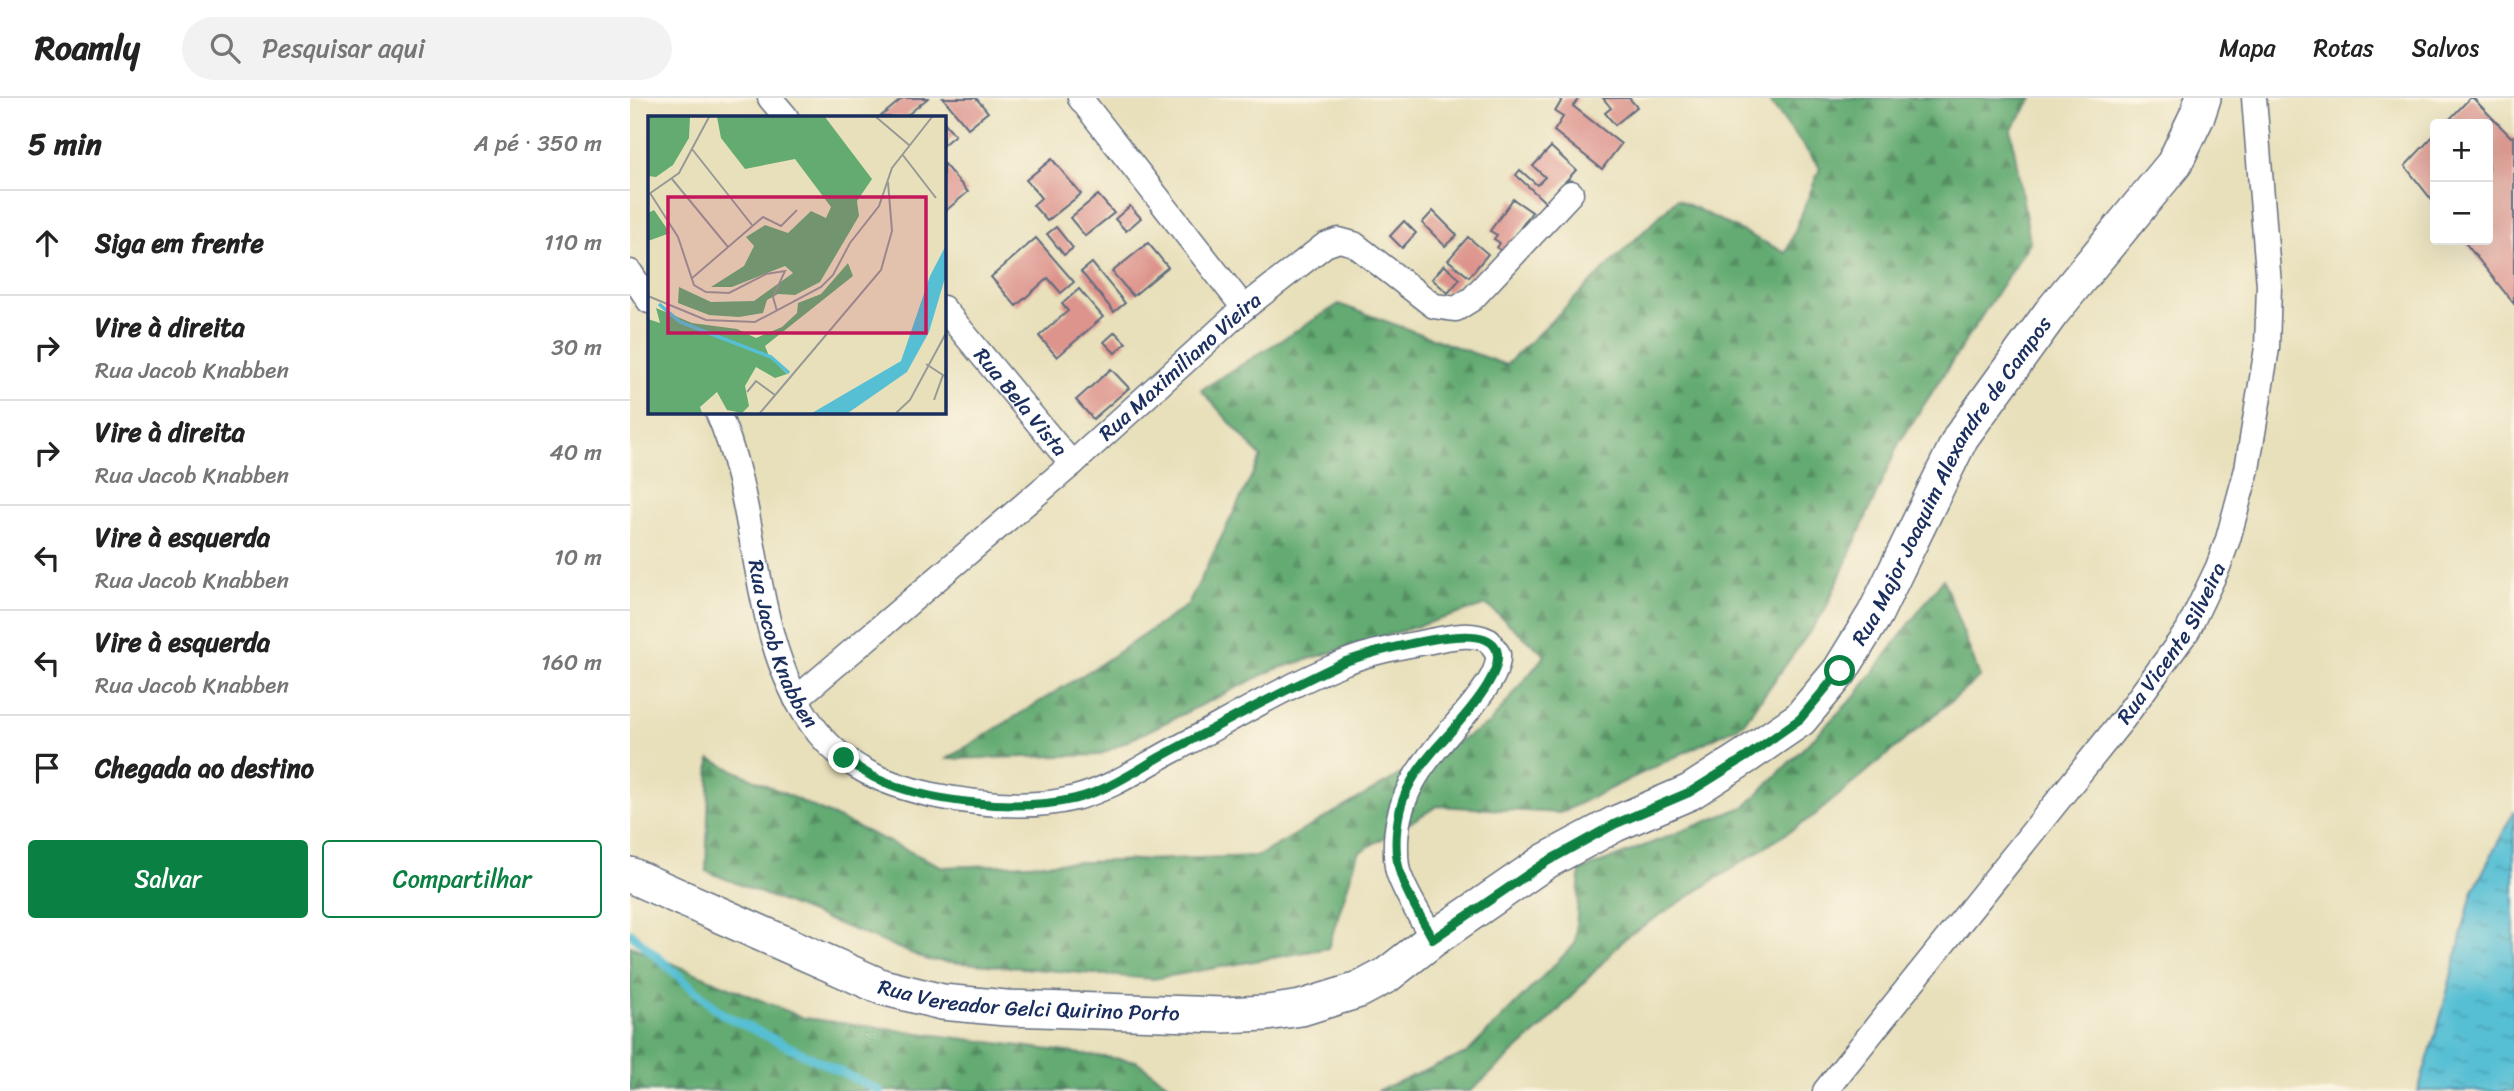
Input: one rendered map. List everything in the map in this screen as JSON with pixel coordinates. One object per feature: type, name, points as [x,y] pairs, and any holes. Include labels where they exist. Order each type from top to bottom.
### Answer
[{"type":"main road","name":"Rua Major Joaquim Alexandre de Campos","points":[[1433,939],[1546,862],[1615,824],[1690,792],[1800,719],[1840,671],[1875,614],[1961,437],[2051,313],[2174,164],[2203,98]]},
{"type":"main road","name":"Rua Vereador Gelci Quirino Porto","points":[[630,875],[882,987],[942,1002],[1006,1008],[1223,1015],[1301,1008],[1359,990],[1387,975],[1433,939]]},
{"type":"street","points":[[771,98],[785,116]]},
{"type":"street","points":[[1080,98],[1244,308]]},
{"type":"street","name":"Rua Vicente Silveira","points":[[1832,1088],[2124,718],[2188,630],[2218,567],[2247,469],[2267,348],[2269,285],[2254,98]]},
{"type":"street","name":"Rua Maximiliano Vieira","points":[[796,699],[1072,464],[1244,308],[1325,245],[1339,240],[1354,244],[1434,306],[1456,309],[1472,299],[1571,193]]},
{"type":"street","points":[[630,272],[648,300]]},
{"type":"street","name":"Rua Bela Vista","points":[[945,310],[1072,464]]},
{"type":"street","name":"Rua Jacob Knabben","points":[[717,413],[737,469],[772,632],[796,699],[825,741],[844,758],[875,778],[913,791],[942,797],[1012,804],[1047,803],[1075,798],[1112,785],[1158,758],[1344,662],[1443,638],[1462,636],[1489,641],[1497,650],[1499,659],[1495,672],[1487,686],[1429,755],[1409,786],[1401,807],[1396,851],[1399,875],[1433,939]]},
{"type":"green space","points":[[1767,98],[2033,98],[2011,130],[2030,242],[1899,443],[1824,612],[1743,724],[1560,813],[1438,806],[1358,853],[1328,948],[1153,979],[928,960],[706,871],[710,759],[943,867],[1258,856],[1490,723],[1545,655],[1487,605],[1273,670],[1099,755],[947,759],[1102,663],[1188,605],[1261,457],[1201,390],[1339,304],[1506,365],[1677,199],[1786,253],[1820,168]]},
{"type":"green space","points":[[1943,579],[1980,677],[1815,815],[1626,937],[1545,1025],[1471,1091],[1377,1091],[1467,1053],[1575,944],[1580,871],[1746,806],[1857,694]]},
{"type":"green space","points":[[630,946],[804,1018],[1136,1061],[1178,1091],[630,1091]]},
{"type":"water","points":[[2514,811],[2514,1091],[2418,1091],[2442,1012],[2472,893]]},
{"type":"building","points":[[903,98],[928,98],[906,116],[881,116]]},
{"type":"building","points":[[943,98],[976,98],[988,112],[968,128]]},
{"type":"building","points":[[1563,98],[1579,98],[1573,106],[1621,144],[1602,169],[1554,131],[1563,117],[1555,112]]},
{"type":"building","points":[[1603,98],[1629,98],[1637,107],[1615,125],[1605,113],[1611,108]]},
{"type":"building","points":[[2473,98],[2511,137],[2514,136],[2514,304],[2467,245],[2493,245],[2493,119],[2450,119]]},
{"type":"building","points":[[945,123],[955,135],[945,143]]},
{"type":"building","points":[[2430,139],[2430,198],[2405,166]]},
{"type":"building","points":[[1551,147],[1576,170],[1546,203],[1516,175],[1520,170],[1537,185],[1545,177],[1533,166]]},
{"type":"building","points":[[1052,159],[1081,194],[1047,221],[1033,205],[1041,198],[1026,180]]},
{"type":"building","points":[[945,165],[968,192],[945,211]]},
{"type":"building","points":[[1098,195],[1114,213],[1085,236],[1070,218]]},
{"type":"building","points":[[1513,199],[1532,212],[1503,252],[1497,248],[1500,243],[1494,239],[1497,235],[1490,231]]},
{"type":"building","points":[[1130,206],[1141,218],[1126,231],[1115,219]]},
{"type":"building","points":[[1433,211],[1457,235],[1445,246],[1422,223]]},
{"type":"building","points":[[1404,221],[1416,233],[1402,248],[1390,236]]},
{"type":"building","points":[[1056,227],[1073,248],[1064,255],[1047,234]]},
{"type":"building","points":[[1468,237],[1488,254],[1469,277],[1448,260]]},
{"type":"building","points":[[1036,238],[1074,282],[1061,293],[1048,278],[1016,306],[991,277]]},
{"type":"building","points":[[1148,243],[1168,267],[1133,296],[1112,272]]},
{"type":"building","points":[[1092,263],[1125,303],[1114,312],[1081,272]]},
{"type":"building","points":[[1444,265],[1460,279],[1448,293],[1432,279]]},
{"type":"building","points":[[1079,289],[1103,317],[1057,357],[1039,336],[1068,311],[1062,304]]},
{"type":"building","points":[[1115,332],[1126,343],[1115,353],[1104,342]]},
{"type":"building","points":[[1111,369],[1129,388],[1093,419],[1076,400]]},
{"type":"waterway","points":[[630,933],[722,1014],[880,1091]]},
{"type":"route","points":[[844,758],[875,778],[913,791],[942,797],[1012,804],[1047,803],[1075,798],[1112,785],[1158,758],[1344,662],[1367,654],[1443,638],[1477,636],[1489,641],[1497,650],[1499,659],[1495,672],[1469,710],[1429,755],[1409,786],[1401,807],[1397,830],[1399,875],[1433,939],[1546,862],[1615,824],[1690,792],[1746,757],[1800,719],[1840,671]]}]
